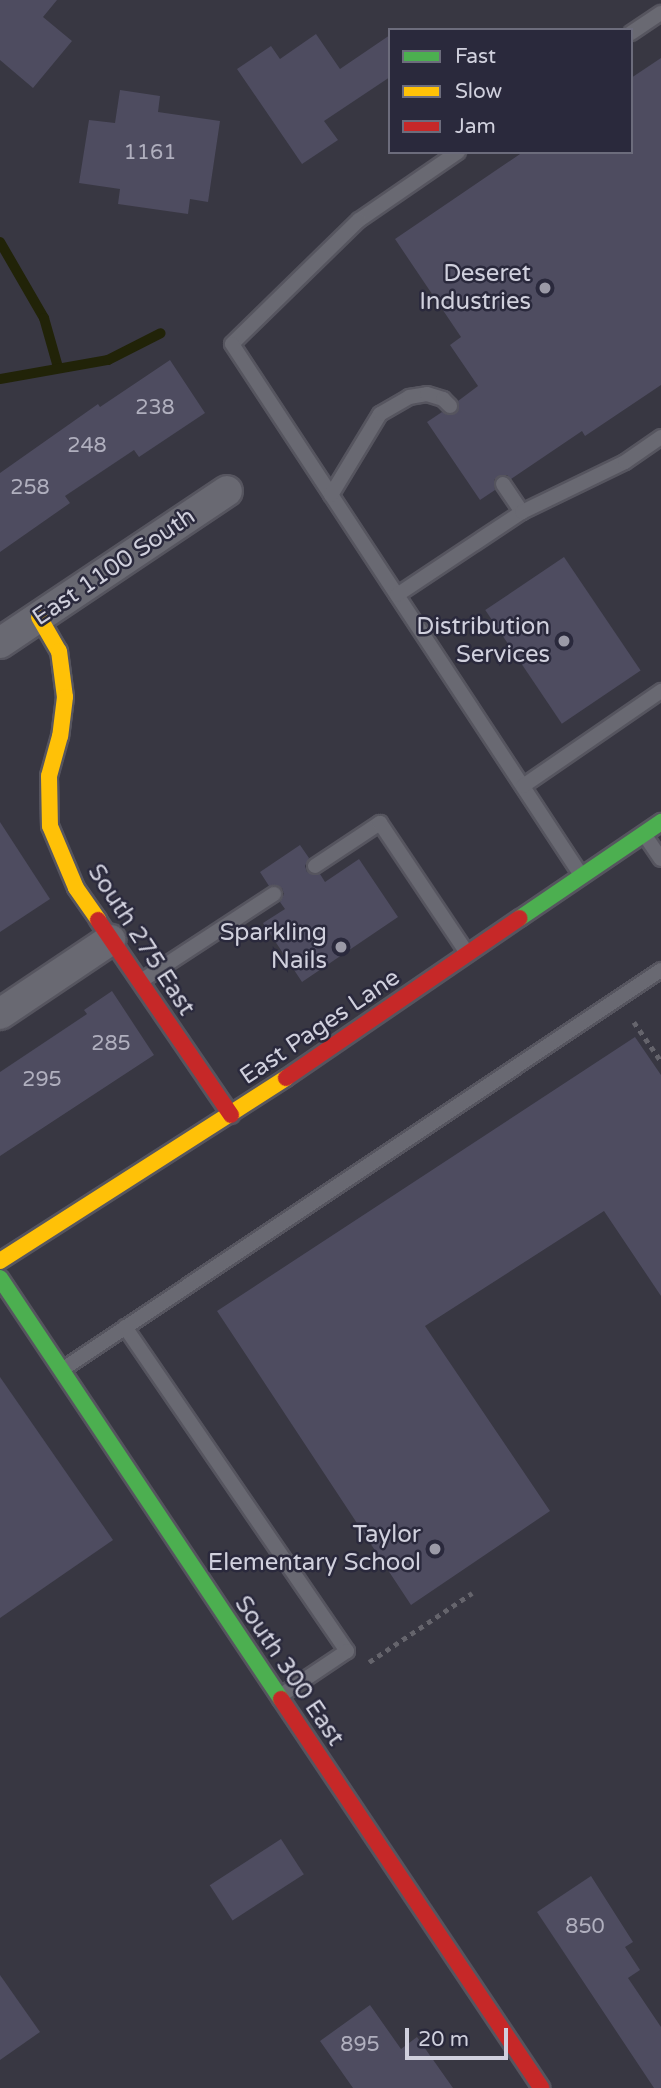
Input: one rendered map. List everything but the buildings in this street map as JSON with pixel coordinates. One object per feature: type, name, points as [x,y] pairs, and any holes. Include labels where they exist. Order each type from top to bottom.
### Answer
[{"type":"street","name":"East 1100 South","points":[[0,643],[228,491]]},
{"type":"street","name":"South 275 East","points":[[39,617],[59,651],[65,697],[60,736],[48,776],[50,826],[76,888],[230,1115]]},
{"type":"street","name":"East Pages Lane","points":[[0,1261],[230,1115],[661,822]]},
{"type":"street","points":[[0,1014],[110,940]]},
{"type":"street","name":"South 300 East","points":[[0,1278],[541,2088]]},
{"type":"lane","points":[[633,32],[661,13]]},
{"type":"lane","points":[[455,154],[359,220],[232,344],[582,876]]},
{"type":"lane","points":[[331,495],[380,414],[408,397],[427,394],[443,399],[450,406]]},
{"type":"lane","points":[[397,595],[522,512],[625,462],[661,437]]},
{"type":"lane","points":[[503,485],[522,512]]},
{"type":"lane","points":[[523,786],[661,691]]},
{"type":"lane","points":[[315,866],[380,823],[468,954]]},
{"type":"lane","points":[[644,834],[661,859]]},
{"type":"lane","points":[[139,983],[274,894]]},
{"type":"lane","points":[[62,1370],[661,970]]},
{"type":"lane","points":[[125,1328],[347,1651],[279,1697]]},
{"type":"path","points":[[634,1022],[661,1061]]},
{"type":"path","points":[[368,1664],[472,1593]]},
{"type":"waterway","points":[[0,242],[44,318],[58,367]]},
{"type":"waterway","points":[[0,379],[108,360],[161,333]]},
{"type":"traffic: fast","points":[[520,918],[661,822]]},
{"type":"traffic: fast","points":[[0,1278],[281,1699]]},
{"type":"traffic: slow","points":[[39,617],[59,651],[65,697],[60,736],[49,776],[50,826],[76,888],[98,920]]},
{"type":"traffic: slow","points":[[0,1261],[286,1078]]},
{"type":"traffic: jam","points":[[286,1078],[520,918]]},
{"type":"traffic: jam","points":[[98,920],[231,1115]]},
{"type":"traffic: jam","points":[[281,1699],[541,2088]]},
{"type":"place","name":"Deseret Industries","points":[[545,288]]},
{"type":"place","name":"Distribution Services","points":[[564,641]]},
{"type":"place","name":"Sparkling Nails","points":[[341,947]]},
{"type":"place","name":"Taylor Elementary School","points":[[435,1549]]}]
